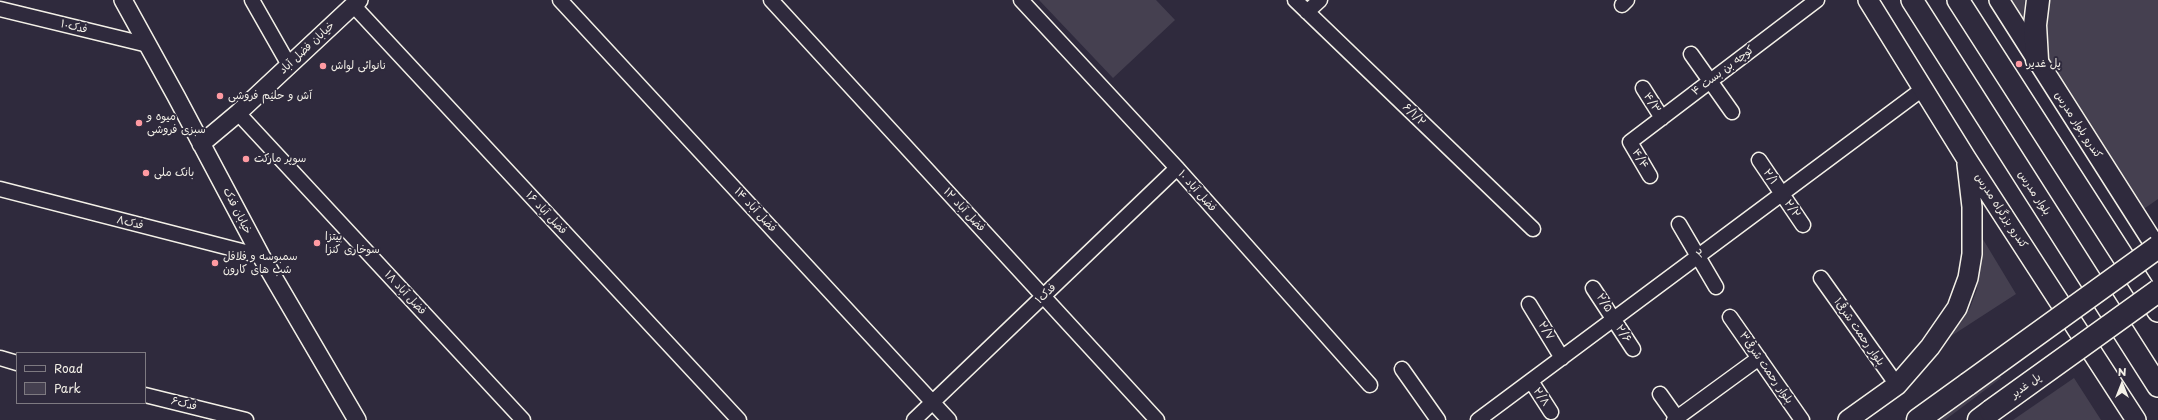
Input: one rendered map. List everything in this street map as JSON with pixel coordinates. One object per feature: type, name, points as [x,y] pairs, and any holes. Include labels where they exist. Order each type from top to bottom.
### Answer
[{"type":"highway","points":[[2036,60],[2035,25],[2038,0]]},
{"type":"highway","points":[[1918,420],[2158,248]]},
{"type":"highway","name":"پل غدیر","points":[[1985,417],[2158,291]]},
{"type":"main road","name":"کندرو بزرگراه مدرس","points":[[1868,0],[1924,88],[1966,158],[2136,420]]},
{"type":"main road","name":"بلوار مدرس","points":[[1912,0],[2158,386]]},
{"type":"main road","points":[[1958,0],[2158,311]]},
{"type":"main road","name":"کندرو بلوار مدرس","points":[[1999,0],[2036,60],[2158,248]]},
{"type":"main road","points":[[1848,420],[1897,385],[1930,347],[1957,308],[1968,278],[1973,231],[1966,158]]},
{"type":"street","name":"خیابان فدک","points":[[123,0],[261,256],[356,420]]},
{"type":"street","points":[[252,0],[289,65]]},
{"type":"street","name":"فضل آباد ۱۴","points":[[560,0],[949,420]]},
{"type":"street","name":"فضل آباد ۱۲","points":[[771,0],[1157,420]]},
{"type":"street","name":"فضل آباد ۱۰","points":[[1022,0],[1177,168],[1370,385]]},
{"type":"street","name":"۶/۱/۲","points":[[1295,0],[1533,229]]},
{"type":"street","points":[[1308,12],[1320,0]]},
{"type":"street","name":"کوچه بن بست ۴","points":[[1630,142],[1817,0]]},
{"type":"street","name":"خیابان فضل آباد","points":[[201,144],[238,113],[356,2]]},
{"type":"street","name":"فضل آباد ۱۶","points":[[356,2],[739,420]]},
{"type":"street","name":"فدک۱۰","points":[[0,9],[148,45]]},
{"type":"street","points":[[1691,54],[1732,112]]},
{"type":"street","name":"۴/۳","points":[[1643,88],[1662,118]]},
{"type":"street","name":"۲","points":[[1478,420],[1924,88]]},
{"type":"street","name":"فضل آباد ۱۸","points":[[238,113],[523,420]]},
{"type":"street","name":"۴/۴","points":[[1630,142],[1650,176]]},
{"type":"street","name":"۲/۱","points":[[1759,160],[1782,194]]},
{"type":"street","name":"فدک۱","points":[[914,420],[1177,168]]},
{"type":"street","name":"فدک۸","points":[[0,189],[261,256]]},
{"type":"street","name":"۲/۲","points":[[1782,194],[1803,225]]},
{"type":"street","points":[[1679,224],[1716,287]]},
{"type":"street","name":"بلوار رحمت شرقی۱","points":[[1821,278],[1897,385]]},
{"type":"street","name":"۲/۵","points":[[1594,288],[1614,319]]},
{"type":"street","name":"۲/۷","points":[[1529,304],[1562,358]]},
{"type":"street","name":"بلوار رحمت شرقی۳","points":[[1730,317],[1802,420]]},
{"type":"street","name":"۲/۶","points":[[1614,319],[1633,349]]},
{"type":"street","points":[[0,358],[16,362]]},
{"type":"street","points":[[1660,394],[1675,419],[1759,358]]},
{"type":"street","points":[[1402,369],[1438,420]]},
{"type":"street","name":"۲/۸","points":[[1530,381],[1551,412]]},
{"type":"street","name":"فدک۶","points":[[146,395],[246,420]]},
{"type":"green space","points":[[1039,0],[1156,0],[1175,20],[1113,78]]},
{"type":"green space","points":[[2006,0],[2025,0],[2022,25]]},
{"type":"green space","points":[[2049,0],[2158,0],[2158,199],[2138,213],[2056,81],[2048,54],[2046,32]]},
{"type":"green space","points":[[1981,236],[2016,294],[1945,340],[1970,308],[1977,289]]},
{"type":"green space","points":[[1998,372],[2001,378],[1945,420],[1932,420]]},
{"type":"green space","points":[[2074,378],[2101,420],[2013,420]]},
{"type":"place","name":"پل غدیر","points":[[2019,64]]},
{"type":"place","name":"نانوائی لواش","points":[[323,66]]},
{"type":"place","name":"آش و حلیم فروشی","points":[[220,96]]},
{"type":"place","name":"میوه و سبزی فروشی","points":[[139,123]]},
{"type":"place","name":"سوپر مارکت","points":[[246,159]]},
{"type":"place","name":"بانک ملی","points":[[146,173]]},
{"type":"place","name":"پيتزا سوخارى كنزا","points":[[317,243]]},
{"type":"place","name":"سمبوسه و فلافل شب های کارون","points":[[215,263]]}]
